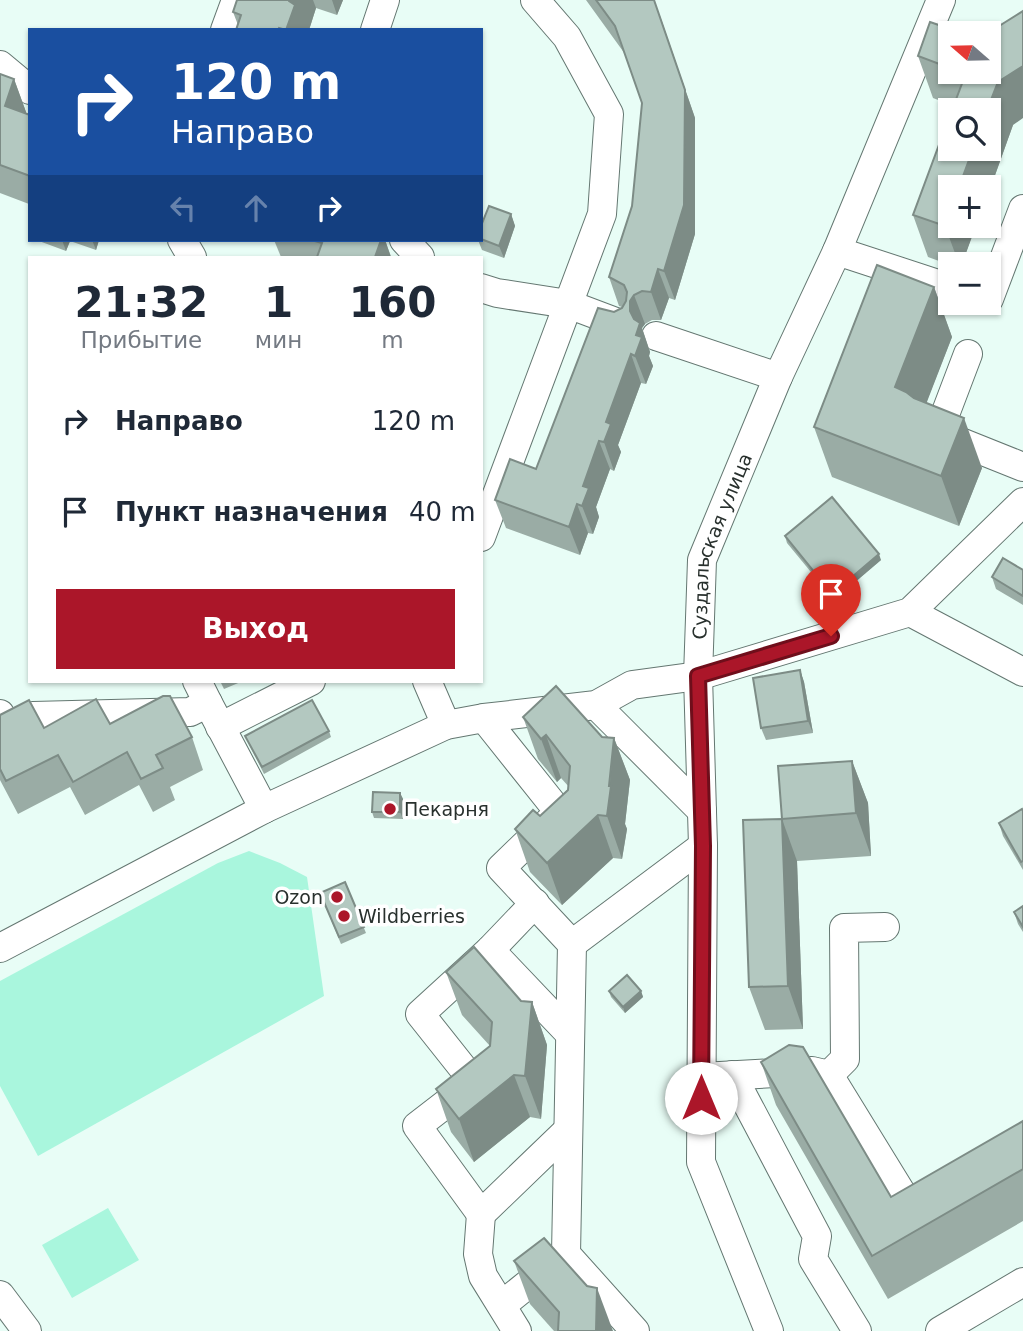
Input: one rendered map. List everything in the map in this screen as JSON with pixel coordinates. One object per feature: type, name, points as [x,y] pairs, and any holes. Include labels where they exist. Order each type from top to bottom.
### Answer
[{"type":"street","points":[[226,28],[236,0]]},
{"type":"street","points":[[376,28],[385,0]]},
{"type":"street","points":[[483,532],[602,214],[609,114],[567,37],[535,0]]},
{"type":"street","name":"Суздальская улица","points":[[769,1331],[701,1162],[703,846],[698,676],[702,560],[778,377],[837,251],[940,0]]},
{"type":"street","points":[[0,65],[28,88]]},
{"type":"street","points":[[1001,267],[1023,209]]},
{"type":"street","points":[[406,242],[419,256]]},
{"type":"street","points":[[837,251],[938,284]]},
{"type":"street","points":[[483,289],[568,304],[621,324]]},
{"type":"street","points":[[656,336],[778,377]]},
{"type":"street","points":[[968,354],[938,433],[1023,467]]},
{"type":"street","points":[[0,948],[264,810],[446,725],[596,705],[632,685],[698,676],[910,612],[1023,502]]},
{"type":"street","points":[[910,612],[1023,672]]},
{"type":"street","points":[[2,725],[33,716],[190,712],[208,704],[302,683]]},
{"type":"street","points":[[429,683],[446,725]]},
{"type":"street","points":[[208,704],[264,810]]},
{"type":"street","points":[[596,705],[702,811]]},
{"type":"street","points":[[484,718],[559,812],[501,868],[572,944],[566,1132],[566,1254],[635,1331]]},
{"type":"street","points":[[572,944],[703,846]]},
{"type":"street","points":[[517,1331],[483,1276],[478,1254],[481,1214],[417,1126],[474,1082],[420,1014],[490,950],[535,903]]},
{"type":"street","points":[[829,1075],[845,1059],[844,928],[885,928]]},
{"type":"street","points":[[490,950],[569,1033]]},
{"type":"street","points":[[702,1077],[812,1071],[829,1075],[904,1198],[916,1205],[948,1184]]},
{"type":"street","points":[[733,1075],[817,1237],[813,1259],[857,1331]]},
{"type":"street","points":[[481,1214],[566,1132]]},
{"type":"street","points":[[502,1305],[566,1254]]},
{"type":"street","points":[[940,1331],[1023,1282]]},
{"type":"street","points":[[0,1295],[27,1331]]},
{"type":"green space","points":[[249,851],[307,877],[324,996],[38,1156],[0,1086],[0,981],[218,863]]},
{"type":"green space","points":[[108,1208],[139,1260],[72,1298],[42,1245]]},
{"type":"building","points":[[237,0],[289,0],[295,5],[287,28],[237,28],[241,15],[233,12]]},
{"type":"building","points":[[596,0],[654,0],[685,90],[684,205],[664,271],[658,269],[651,292],[642,291],[630,301],[630,311],[640,323],[636,335],[642,337],[635,356],[631,354],[606,422],[611,424],[604,442],[599,441],[583,486],[589,488],[582,506],[577,504],[569,527],[495,500],[510,459],[536,469],[598,308],[614,312],[622,308],[626,301],[627,292],[624,285],[609,277],[632,206],[642,103],[615,26]]},
{"type":"building","points":[[1023,11],[1023,66],[1001,80],[1001,25]]},
{"type":"building","points":[[930,22],[938,25],[938,64],[918,56]]},
{"type":"building","points":[[0,74],[14,79],[5,106],[28,114],[28,175],[0,165]]},
{"type":"building","points":[[962,84],[997,84],[992,98],[957,98]]},
{"type":"building","points":[[938,147],[938,161],[969,161],[963,175],[938,175],[938,224],[913,215]]},
{"type":"building","points":[[489,206],[511,214],[499,246],[483,240],[483,221]]},
{"type":"building","points":[[318,242],[380,242],[375,256],[317,256],[322,243]]},
{"type":"building","points":[[877,265],[934,287],[895,387],[914,398],[964,418],[941,476],[814,427]]},
{"type":"building","points":[[832,497],[879,554],[832,594],[785,536]]},
{"type":"building","points":[[1003,558],[1023,570],[1023,596],[992,577]]},
{"type":"building","points":[[800,670],[808,721],[761,728],[753,678]]},
{"type":"building","points":[[556,686],[602,737],[614,738],[607,816],[598,815],[547,863],[515,829],[533,810],[540,816],[568,790],[570,766],[546,735],[541,739],[523,717]]},
{"type":"building","points":[[163,696],[170,696],[192,737],[156,755],[163,768],[141,779],[127,752],[73,782],[58,755],[6,781],[0,769],[0,715],[29,700],[44,728],[96,699],[110,724]]},
{"type":"building","points":[[312,700],[329,731],[262,767],[245,736]]},
{"type":"building","points":[[852,761],[856,813],[782,819],[778,766]]},
{"type":"building","points":[[373,792],[400,793],[400,812],[372,812]]},
{"type":"building","points":[[1022,809],[1023,861],[1021,862],[999,823]]},
{"type":"building","points":[[782,819],[788,986],[749,987],[743,820]]},
{"type":"building","name":"Wildberries","points":[[345,882],[364,927],[339,937],[320,893]]},
{"type":"building","points":[[1023,906],[1023,927],[1014,912]]},
{"type":"building","points":[[474,947],[521,1001],[532,1002],[525,1076],[514,1075],[459,1119],[436,1089],[490,1046],[492,1022],[446,972]]},
{"type":"building","points":[[627,975],[641,991],[623,1007],[609,991]]},
{"type":"building","points":[[789,1045],[803,1047],[891,1197],[1023,1121],[1023,1169],[872,1256],[761,1062]]},
{"type":"building","points":[[544,1238],[587,1286],[597,1288],[596,1331],[558,1331],[559,1312],[514,1261]]},
{"type":"place","name":"Пекарня","points":[[390,809]]},
{"type":"place","name":"Ozon","points":[[337,897]]},
{"type":"place","name":"Wildberries","points":[[344,916]]},
{"type":"route","points":[[701,1098],[703,846],[698,676],[831,636]]}]
